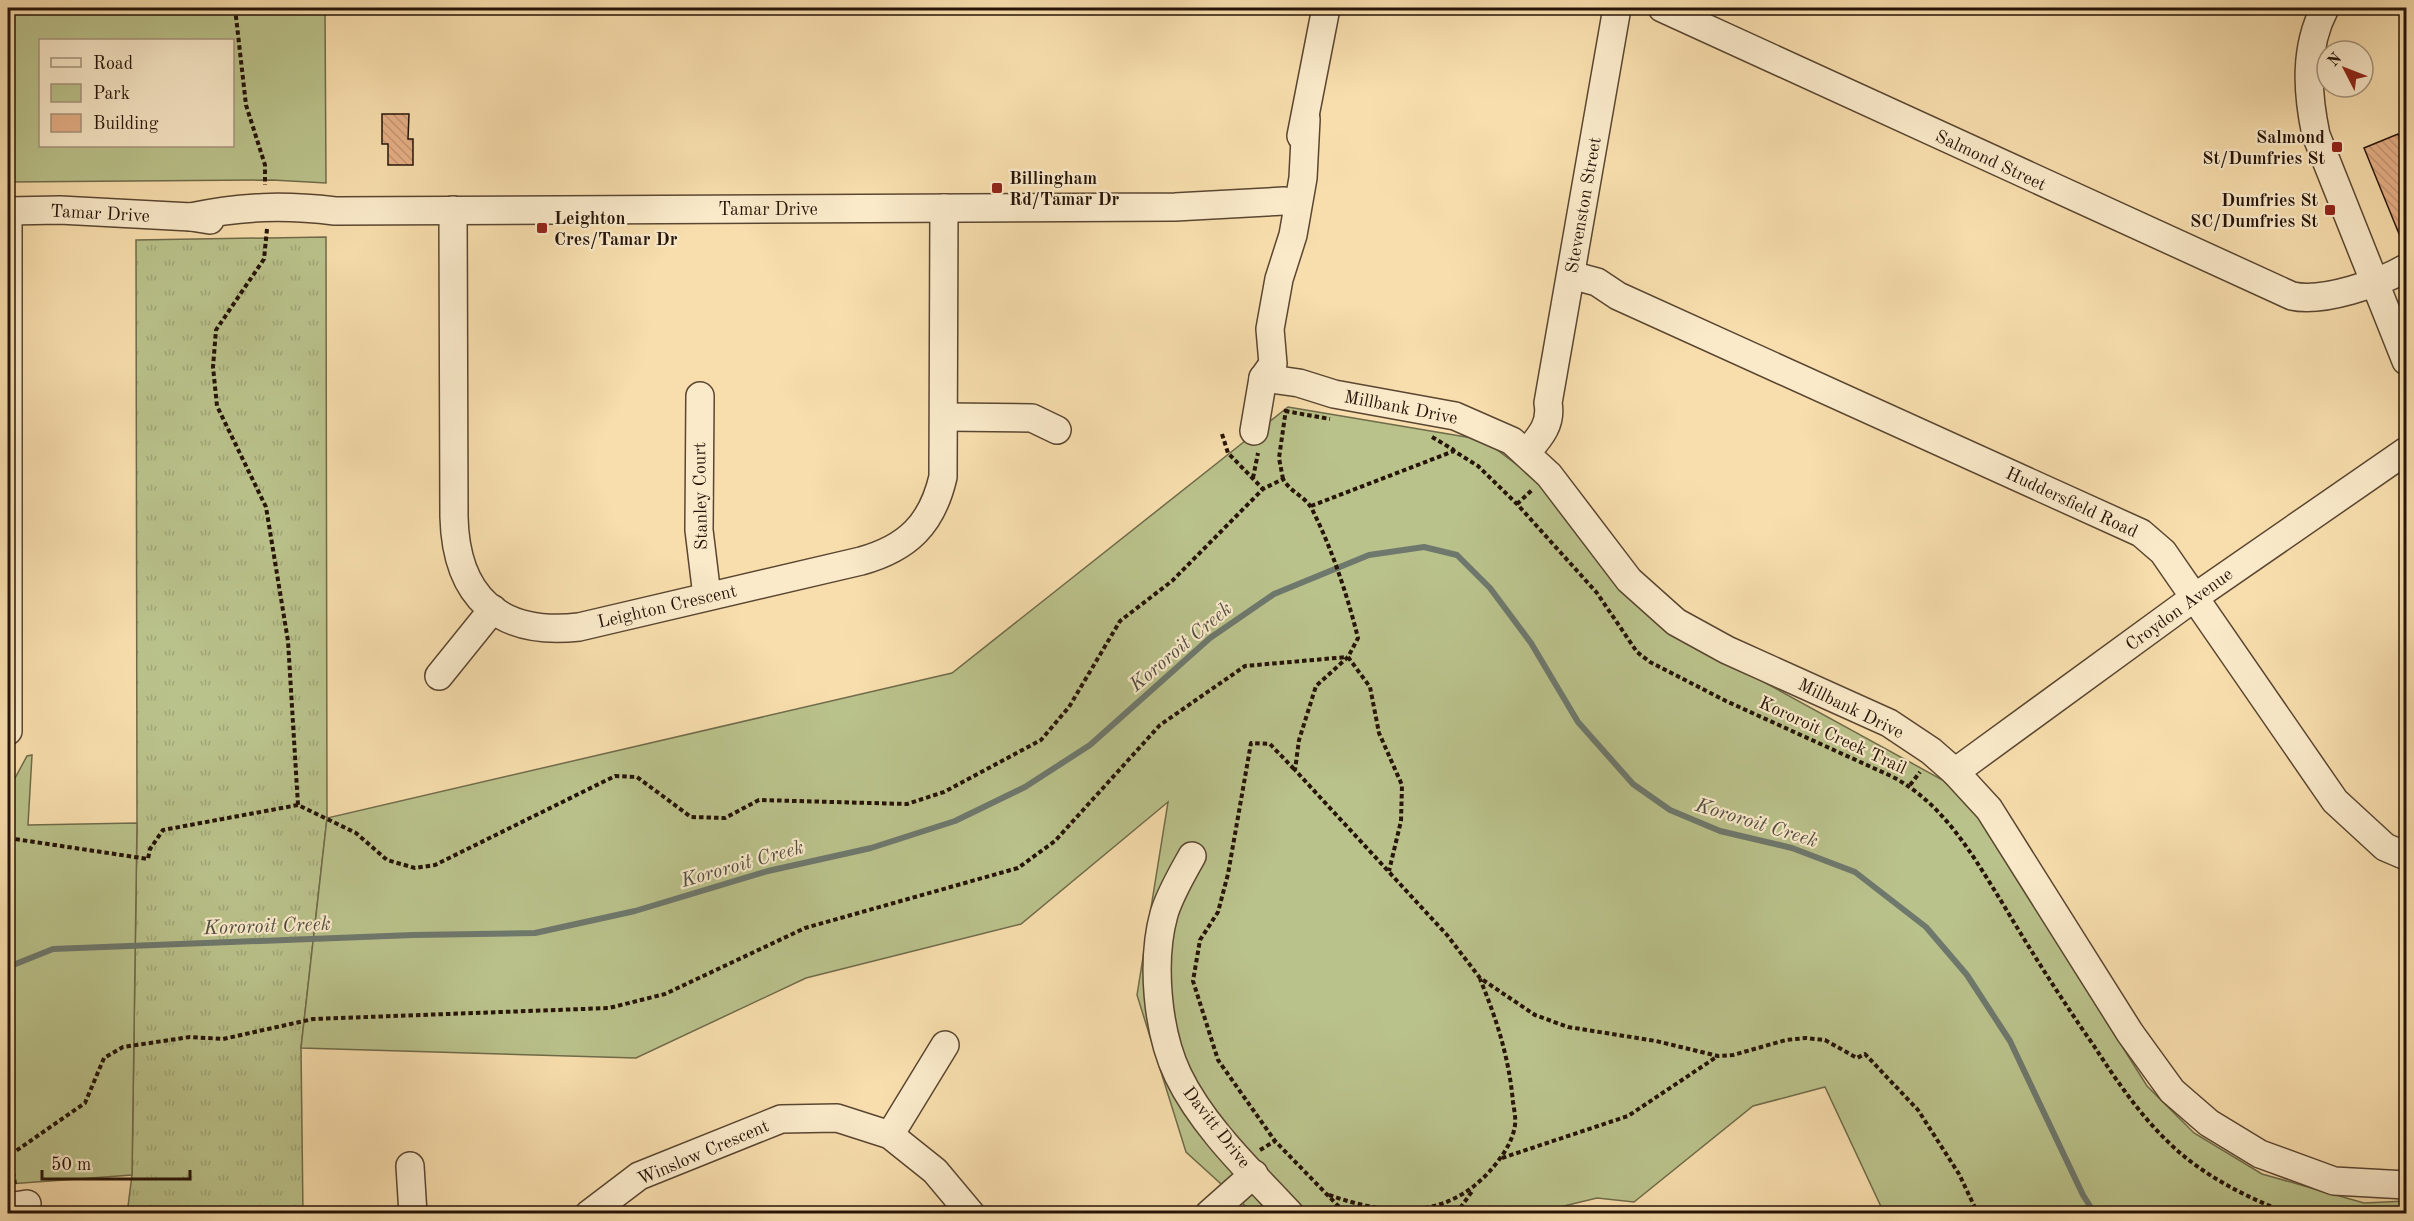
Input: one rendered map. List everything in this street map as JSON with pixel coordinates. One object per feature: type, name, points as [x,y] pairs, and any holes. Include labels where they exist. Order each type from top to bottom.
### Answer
[{"type":"street","points":[[1254,431],[1262,385],[1256,361],[1270,329],[1279,279],[1287,210],[1326,8]]},
{"type":"street","points":[[2325,8],[2310,58],[2310,105],[2316,135],[2406,360]]},
{"type":"street","points":[[1617,9],[1665,10]]},
{"type":"street","name":"Stevenston Street","points":[[1520,447],[1548,403],[1617,9]]},
{"type":"street","name":"Salmond Street","points":[[1665,10],[2285,294],[2303,298],[2344,293],[2406,256]]},
{"type":"street","name":"Tamar Drive","points":[[8,211],[60,210],[192,217],[234,208],[266,216],[297,206],[335,211],[1202,207],[1287,210]]},
{"type":"street","name":"Leighton Crescent","points":[[453,210],[455,542],[459,562],[468,580],[493,609],[521,625],[558,630],[861,561],[892,550],[906,541],[930,514],[938,497],[943,477],[944,208]]},
{"type":"street","points":[[8,211],[8,731]]},
{"type":"street","name":"Salmond Street","points":[[2372,275],[2406,268]]},
{"type":"street","name":"Huddersfield Road","points":[[1569,286],[1618,296],[2141,533],[2163,552],[2335,801],[2385,847],[2406,856]]},
{"type":"street","name":"Millbank Drive","points":[[1262,385],[1299,383],[1333,406],[1455,416],[1520,447],[1548,475],[1629,580],[1676,622],[1728,650],[1889,723],[1925,746],[1955,772],[1989,808],[2130,1033],[2172,1092],[2210,1123],[2260,1154],[2334,1181],[2406,1185]]},
{"type":"street","name":"Stanley Court","points":[[700,396],[699,530],[707,596]]},
{"type":"street","points":[[945,417],[1032,418],[1058,430]]},
{"type":"street","name":"Croydon Avenue","points":[[1955,772],[2195,597],[2406,451]]},
{"type":"street","points":[[439,676],[493,609]]},
{"type":"street","name":"Davitt Drive","points":[[1192,856],[1164,914],[1159,948],[1158,987],[1169,1050],[1178,1076],[1220,1136],[1290,1214]]},
{"type":"street","points":[[890,1135],[945,1045]]},
{"type":"street","name":"Winslow Crescent","points":[[589,1214],[639,1176],[781,1119],[837,1118],[890,1135],[934,1171],[971,1214]]},
{"type":"street","points":[[410,1166],[413,1214]]},
{"type":"street","points":[[1209,1214],[1254,1174]]},
{"type":"path","points":[[235,8],[246,105],[265,165],[268,238],[264,259],[216,330],[213,367],[217,406],[266,507],[288,641],[298,805]]},
{"type":"path","points":[[1287,400],[1279,458],[1283,479],[1288,487],[1311,506],[1348,600],[1358,638],[1348,657],[1316,686],[1299,740],[1295,770]]},
{"type":"path","points":[[1286,411],[1333,406]]},
{"type":"path","points":[[1222,434],[1228,453],[1263,489]]},
{"type":"path","name":"Kororoit Creek Trail","points":[[1422,435],[1433,437],[1478,466],[1517,504],[1597,593],[1638,652],[1650,662],[1726,701],[1910,785],[1951,825],[1968,847],[2052,984],[2122,1087],[2157,1130],[2192,1162],[2221,1183],[2260,1203],[2290,1214]]},
{"type":"path","points":[[1311,506],[1454,451]]},
{"type":"path","points":[[8,838],[148,859],[150,849],[163,830],[298,805],[356,833],[387,860],[415,868],[435,865],[615,776],[637,777],[691,817],[725,818],[759,800],[907,804],[944,792],[1041,740],[1069,707],[1120,621],[1172,580],[1263,489],[1283,479]]},
{"type":"path","points":[[1517,504],[1541,482]]},
{"type":"path","points":[[1348,657],[1370,687],[1379,733],[1402,785],[1401,821],[1389,872]]},
{"type":"path","points":[[17,1205],[10,1155],[85,1103],[104,1058],[123,1047],[190,1037],[223,1039],[313,1019],[609,1008],[665,994],[805,928],[1018,868],[1055,841],[1161,725],[1245,666],[1348,657]]},
{"type":"path","points":[[1346,1214],[1275,1141],[1218,1060],[1193,981],[1200,940],[1218,912],[1228,873],[1251,743],[1270,744],[1447,935],[1480,978],[1500,1027],[1511,1077],[1515,1125],[1501,1158],[1474,1188],[1456,1214]]},
{"type":"path","points":[[1480,978],[1535,1014],[1568,1027],[1656,1041],[1718,1056]]},
{"type":"path","points":[[1501,1158],[1628,1116],[1718,1056],[1806,1038],[1825,1040],[1857,1058],[1864,1054],[1918,1110],[1959,1174],[1978,1214]]},
{"type":"path","points":[[1325,1193],[1378,1209],[1403,1211],[1426,1209],[1474,1188]]},
{"type":"green space","points":[[8,8],[325,8],[326,183],[272,180],[8,182]]},
{"type":"green space","points":[[326,237],[327,818],[301,1048],[303,1213],[127,1214],[132,1175],[137,823],[136,240]]},
{"type":"green space","points":[[1288,407],[1484,440],[1548,488],[1698,646],[1948,783],[1976,814],[2147,1086],[2194,1133],[2262,1174],[2364,1203],[2406,1201],[2406,1213],[1884,1213],[1825,1087],[1753,1106],[1634,1202],[1597,1198],[1531,1214],[1253,1213],[1186,1152],[1137,995],[1168,802],[1021,924],[806,978],[636,1058],[301,1048],[327,818],[952,673]]},
{"type":"green space","points":[[32,755],[28,825],[137,823],[132,1175],[9,1184],[8,791],[27,756]]},
{"type":"building","points":[[382,114],[409,114],[408,139],[413,139],[413,165],[388,165],[388,144],[382,144]]},
{"type":"building","points":[[2398,134],[2406,155],[2406,251],[2364,148]]},
{"type":"waterway","name":"Kororoit Creek","points":[[8,967],[53,949],[413,935],[535,933],[635,911],[768,871],[871,848],[955,821],[1025,787],[1090,745],[1210,638],[1274,594],[1369,555],[1424,547],[1457,555],[1490,588],[1531,643],[1578,722],[1633,784],[1670,810],[1720,831],[1792,848],[1855,872],[1926,927],[1967,975],[2010,1041],[2083,1195],[2095,1214]]},
{"type":"place","name":"Salmond St/Dumfries St","points":[[2337,147]]},
{"type":"place","name":"Billingham Rd/Tamar Dr","points":[[997,188]]},
{"type":"place","name":"Dumfries St SC/Dumfries St","points":[[2330,210]]},
{"type":"place","name":"Leighton Cres/Tamar Dr","points":[[542,228]]}]
